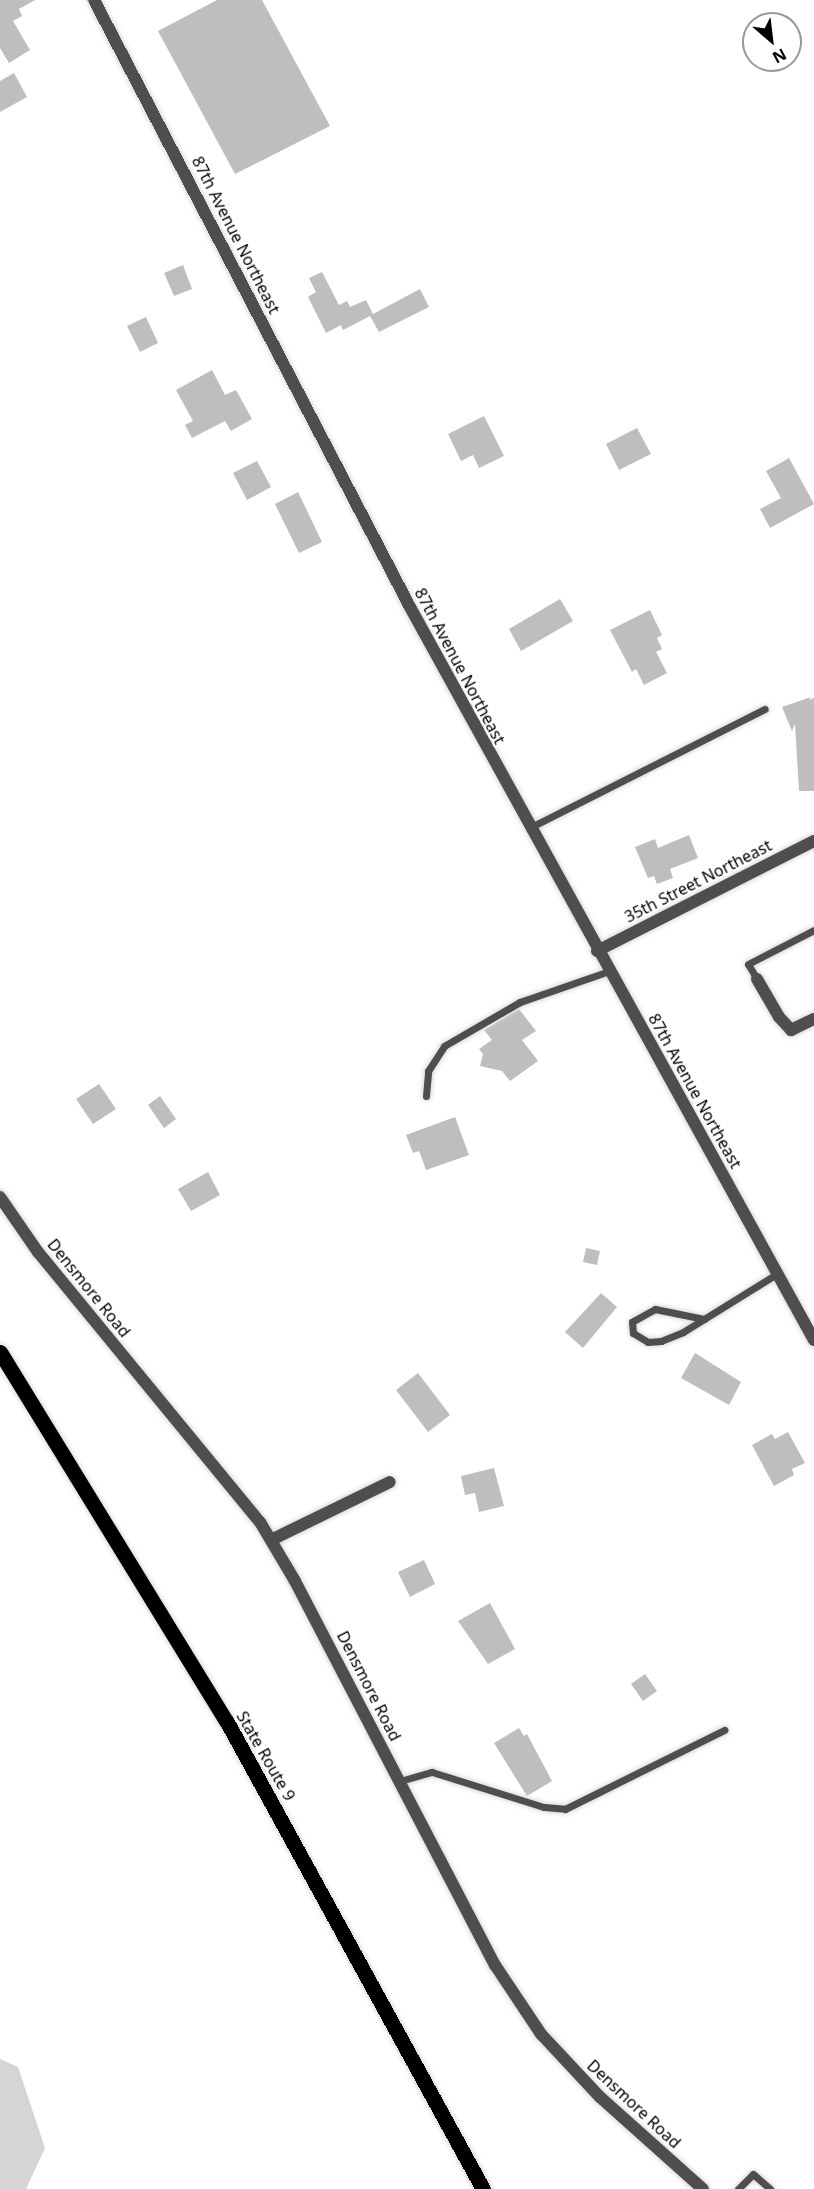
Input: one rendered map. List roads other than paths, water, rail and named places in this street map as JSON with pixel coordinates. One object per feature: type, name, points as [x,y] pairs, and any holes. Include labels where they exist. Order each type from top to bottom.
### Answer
[{"type":"main road","name":"State Route 9","points":[[0,1352],[227,1722],[483,2189]]},
{"type":"street","name":"87th Avenue Northeast","points":[[94,0],[529,828],[814,1340]]},
{"type":"street","name":"35th Street Northeast","points":[[597,951],[814,841]]},
{"type":"street","points":[[757,979],[779,1017],[791,1030],[814,1019]]},
{"type":"street","name":"Densmore Road","points":[[0,1197],[38,1252],[260,1522],[272,1540],[495,1965],[541,2034],[600,2097],[703,2189]]},
{"type":"street","points":[[272,1540],[390,1482]]},
{"type":"lane","points":[[529,828],[765,709]]},
{"type":"lane","points":[[757,979],[748,964],[814,930]]},
{"type":"lane","points":[[426,1096],[428,1071],[435,1057],[465,1031],[545,991],[609,970]]},
{"type":"lane","points":[[704,1319],[655,1309],[632,1322],[633,1333],[648,1342],[683,1332],[704,1319],[778,1273]]},
{"type":"lane","points":[[400,1781],[432,1772],[544,1807],[565,1809],[724,1730]]},
{"type":"lane","points":[[738,2189],[753,2174],[770,2189]]}]
